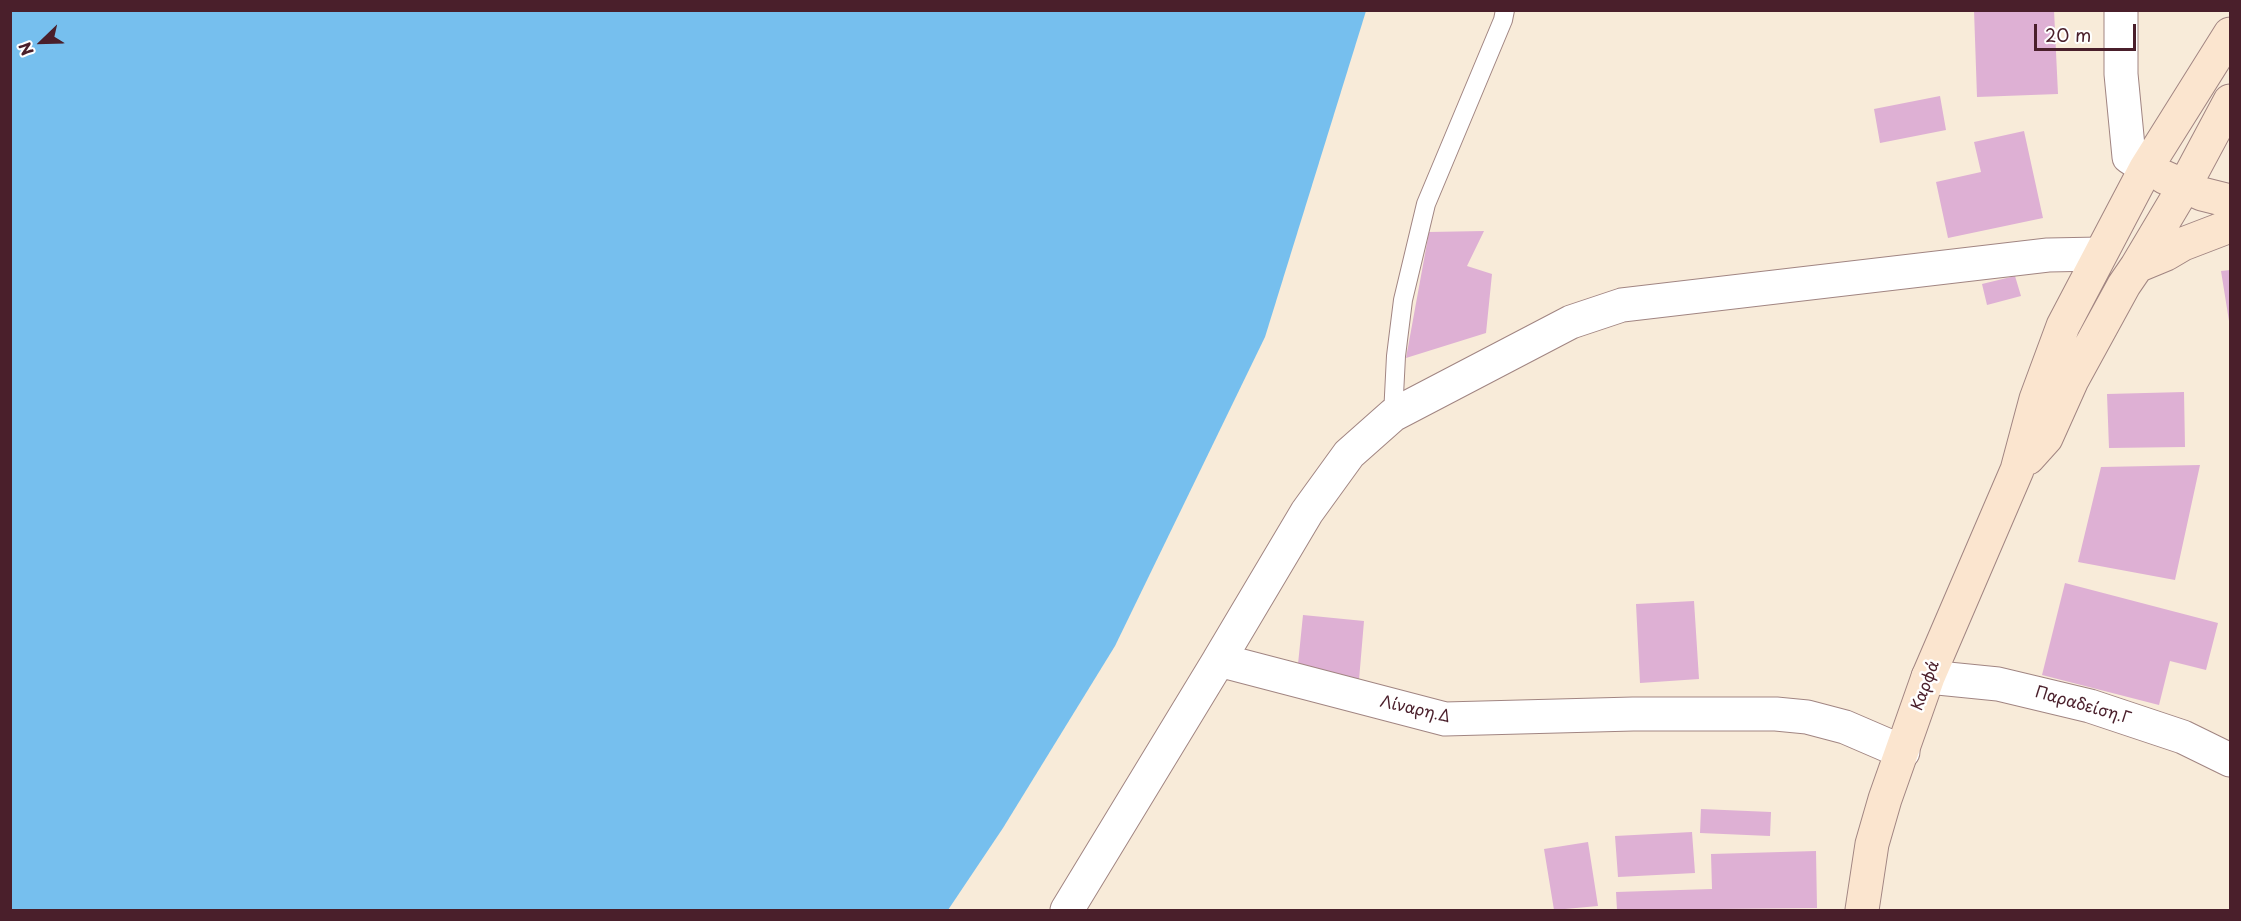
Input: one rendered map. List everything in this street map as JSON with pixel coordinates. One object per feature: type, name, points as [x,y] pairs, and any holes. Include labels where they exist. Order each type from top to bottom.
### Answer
[{"type":"main road","points":[[2017,470],[2036,399],[2063,326],[2120,217],[2139,154],[2230,34]]},
{"type":"main road","points":[[2230,103],[2230,130]]},
{"type":"main road","points":[[2017,470],[2046,438],[2072,381],[2124,285],[2188,180],[2230,103]]},
{"type":"main road","points":[[2139,154],[2230,201]]},
{"type":"main road","points":[[2188,180],[2230,185]]},
{"type":"main road","points":[[2137,266],[2183,244],[2230,226]]},
{"type":"main road","name":"Καρφά","points":[[1862,910],[1872,844],[1885,799],[1928,677],[2017,470]]},
{"type":"street","points":[[2121,10],[2121,74],[2139,154]]},
{"type":"street","points":[[1067,910],[1219,660],[1260,588],[1321,493],[1349,454],[1393,415],[1570,322],[1622,305],[2048,255],[2100,254]]},
{"type":"street","name":"Λίναρη.Δ","points":[[1219,660],[1445,719],[1633,714],[1776,714],[1807,717],[1845,727],[1903,752]]},
{"type":"street","name":"Παραδείση.Γ","points":[[1928,677],[1998,684],[2090,706],[2183,737],[2230,759]]},
{"type":"lane","points":[[1393,415],[1396,356],[1403,300],[1426,204],[1503,20],[1505,10]]},
{"type":"water","points":[[10,11],[1366,11],[1265,337],[1115,646],[1003,828],[948,910],[11,910]]},
{"type":"building","points":[[1974,10],[2054,10],[2058,94],[1977,97]]},
{"type":"building","points":[[1940,96],[1946,130],[1880,143],[1874,109]]},
{"type":"building","points":[[2024,131],[2043,218],[1948,238],[1936,182],[1981,172],[1974,142]]},
{"type":"building","points":[[1484,231],[1467,266],[1492,274],[1486,333],[1406,358],[1429,232]]},
{"type":"building","points":[[2230,270],[2230,321],[2229,321],[2221,271]]},
{"type":"building","points":[[2015,276],[2021,296],[1987,305],[1982,284]]},
{"type":"building","points":[[2184,392],[2185,447],[2109,448],[2107,394]]},
{"type":"building","points":[[2200,465],[2175,580],[2078,562],[2101,467]]},
{"type":"building","points":[[2065,583],[2218,623],[2206,670],[2170,661],[2159,705],[2042,675]]},
{"type":"building","points":[[1694,601],[1699,679],[1640,683],[1636,604]]},
{"type":"building","points":[[1303,615],[1364,621],[1359,680],[1297,674]]},
{"type":"building","points":[[1701,809],[1771,812],[1770,836],[1700,833]]},
{"type":"building","points":[[1692,832],[1695,873],[1618,877],[1615,836]]},
{"type":"building","points":[[1588,842],[1598,906],[1554,910],[1544,849]]},
{"type":"building","points":[[1816,851],[1817,908],[1617,910],[1616,892],[1712,889],[1711,854]]}]
